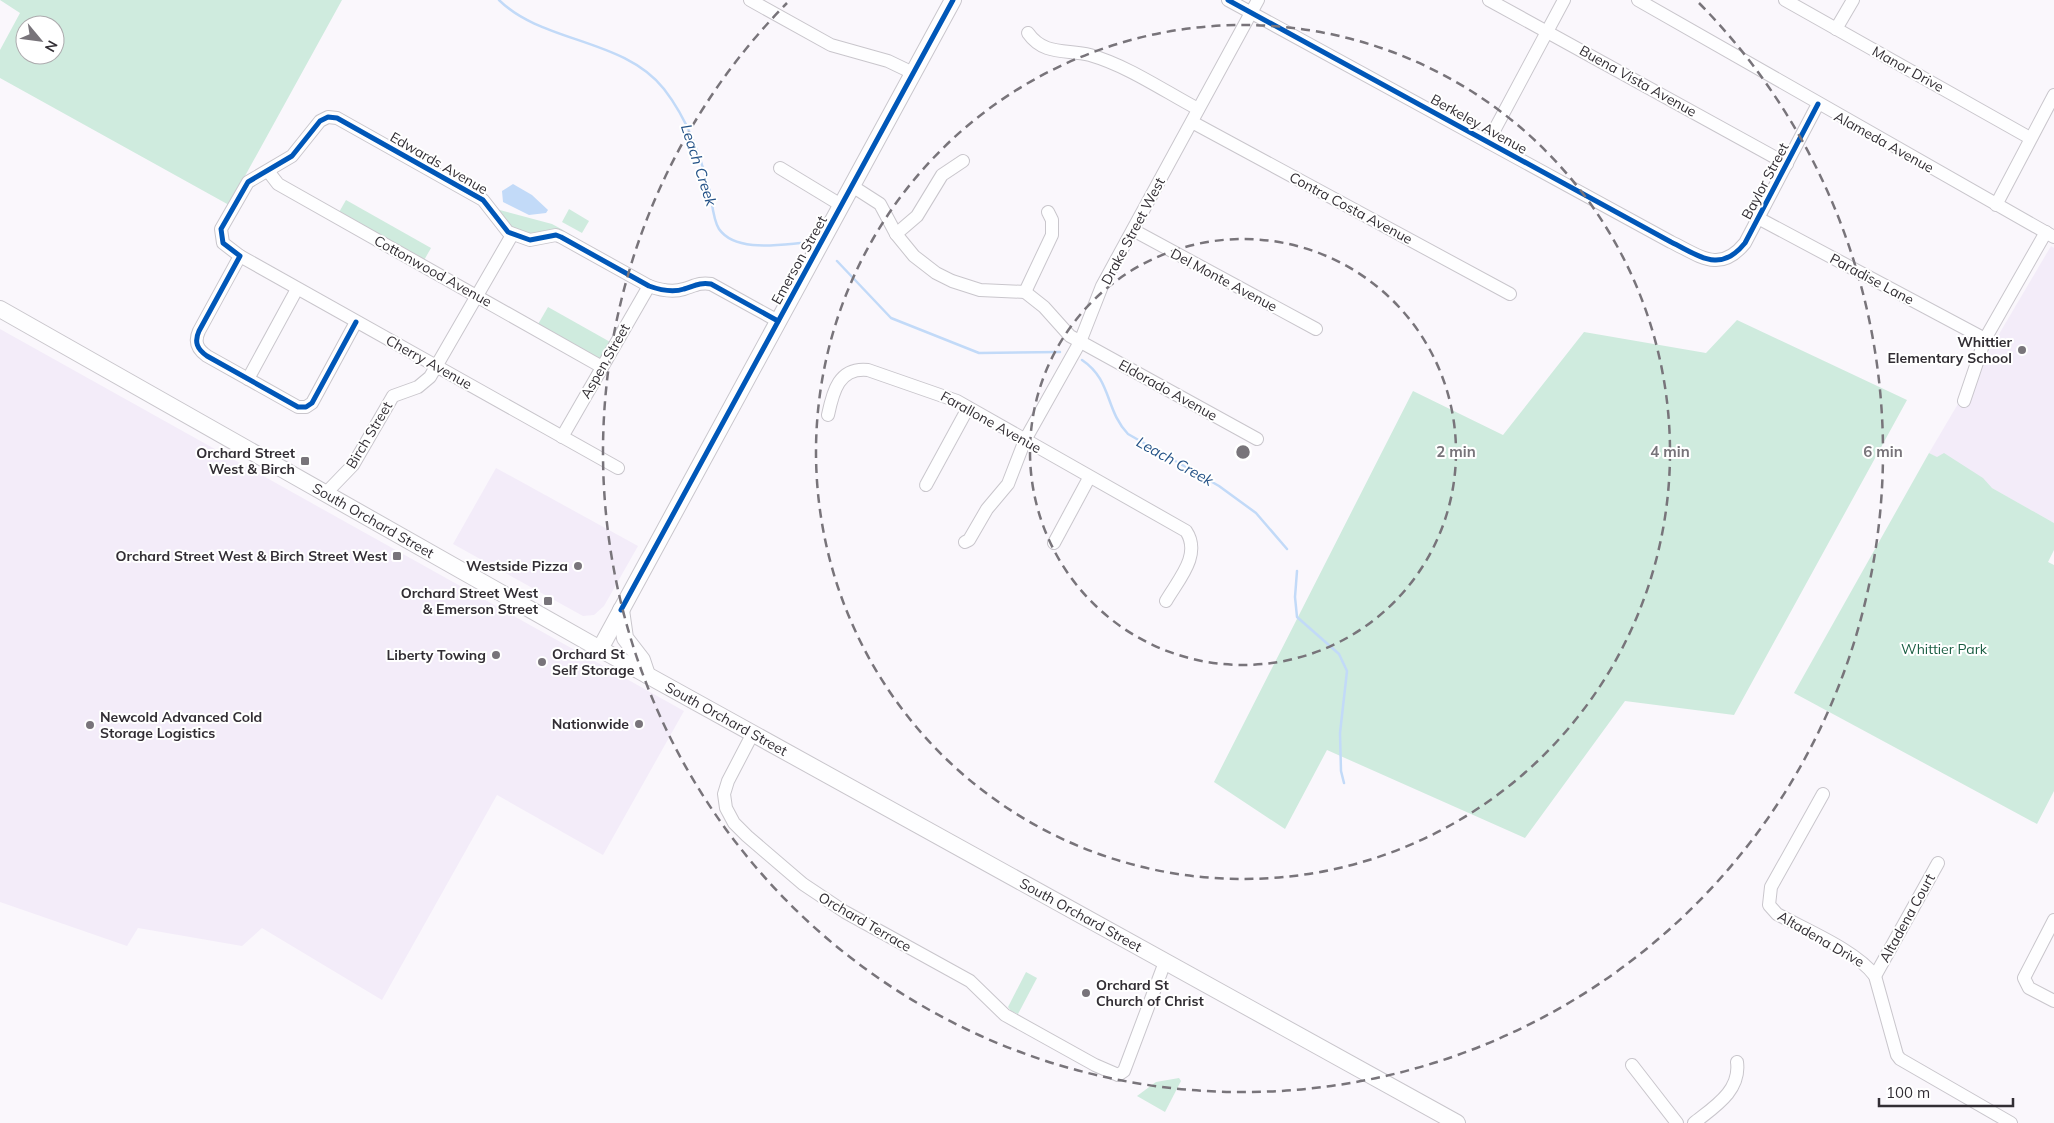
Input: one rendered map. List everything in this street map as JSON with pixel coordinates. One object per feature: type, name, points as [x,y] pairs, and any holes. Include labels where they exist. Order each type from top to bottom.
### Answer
[{"type":"main road","name":"Emerson Street","points":[[600,649],[953,0]]},
{"type":"main road","name":"South Orchard Street","points":[[0,309],[600,649],[1457,1123]]},
{"type":"main road","points":[[621,610],[625,638],[642,660],[647,675]]},
{"type":"street","points":[[750,0],[831,45],[888,61],[913,73]]},
{"type":"street","name":"Berkeley Avenue","points":[[1228,0],[1671,242],[1704,258],[1723,261]]},
{"type":"street","points":[[1028,33],[1033,40],[1048,49],[1088,55],[1106,61],[1198,109],[1258,0]]},
{"type":"street","name":"Buena Vista Avenue","points":[[1488,0],[1787,164]]},
{"type":"street","points":[[1488,142],[1564,0]]},
{"type":"street","name":"Alameda Avenue","points":[[1638,0],[2050,235]]},
{"type":"street","name":"Manor Drive","points":[[1785,0],[2030,138]]},
{"type":"street","points":[[1836,29],[1852,0]]},
{"type":"street","points":[[1996,205],[2054,96]]},
{"type":"street","name":"Baylor Street","points":[[1723,261],[1740,249],[1818,104]]},
{"type":"street","name":"Drake Street West","points":[[966,542],[996,497],[1008,484],[1025,440],[1080,342],[1102,286],[1198,109]]},
{"type":"street","name":"Edwards Avenue","points":[[323,119],[337,118],[483,200],[501,226],[512,235]]},
{"type":"street","name":"Cherry Avenue","points":[[323,119],[292,156],[248,182],[221,229],[223,243],[240,256],[618,468]]},
{"type":"street","name":"Contra Costa Avenue","points":[[1192,122],[1510,294]]},
{"type":"street","points":[[896,234],[917,216],[942,175],[963,161]]},
{"type":"street","points":[[780,168],[841,205]]},
{"type":"street","name":"Cottonwood Avenue","points":[[268,171],[278,184],[602,367]]},
{"type":"street","points":[[852,186],[880,204],[896,234],[914,256],[936,273],[952,281],[980,290],[1025,292],[1052,234],[1052,220],[1048,212]]},
{"type":"street","name":"Paradise Lane","points":[[1758,218],[1985,339]]},
{"type":"street","name":"Del Monte Avenue","points":[[1133,230],[1316,330]]},
{"type":"street","points":[[512,235],[530,240],[550,236],[561,237],[649,286],[673,291],[700,284],[711,284],[778,321]]},
{"type":"street","name":"Birch Street","points":[[326,493],[353,465],[393,396],[425,383],[437,366],[512,235]]},
{"type":"street","points":[[1964,400],[1985,339],[2050,235]]},
{"type":"street","points":[[240,256],[199,331],[196,341],[199,350],[248,379],[298,407],[310,405],[356,322]]},
{"type":"street","name":"Aspen Street","points":[[562,437],[649,286]]},
{"type":"street","points":[[248,379],[297,288]]},
{"type":"street","name":"Eldorado Avenue","points":[[1025,292],[1044,306],[1063,330],[1080,342],[1257,439]]},
{"type":"street","name":"Farallone Avenue","points":[[828,415],[832,396],[844,376],[849,372],[859,369],[929,390],[968,408],[1089,478],[1182,528],[1190,537],[1192,557],[1166,601]]},
{"type":"street","points":[[926,485],[968,408]]},
{"type":"street","points":[[1054,543],[1089,478]]},
{"type":"street","name":"Orchard Terrace","points":[[752,733],[728,781],[724,794],[731,818],[746,836],[803,884],[845,912],[970,981],[997,1009],[1087,1060],[1114,1074],[1118,1075],[1124,1071],[1164,962]]},
{"type":"street","name":"Altadena Drive","points":[[1823,794],[1771,887],[1768,900],[1769,905],[1777,914],[1865,963],[1876,976]]},
{"type":"street","name":"Altadena Court","points":[[1938,863],[1876,976],[1900,1060],[2011,1123]]},
{"type":"street","points":[[2054,920],[2024,978],[2029,988],[2054,1001]]},
{"type":"street","points":[[1694,1123],[1718,1104],[1732,1087],[1738,1075],[1738,1062]]},
{"type":"street","points":[[1632,1065],[1677,1123]]},
{"type":"shaded area","name":"Whittier Elementary School","points":[[2051,246],[2054,248],[2054,523],[1929,453]]},
{"type":"shaded area","points":[[0,329],[684,711],[603,855],[497,795],[382,1000],[262,928],[242,946],[138,928],[127,946],[0,902]]},
{"type":"shaded area","points":[[496,468],[638,546],[604,606],[594,615],[583,616],[453,544]]},
{"type":"green space","points":[[0,0],[342,0],[229,205],[0,78],[0,50],[15,22],[15,65],[65,65],[65,15],[19,15],[20,13]]},
{"type":"green space","points":[[346,200],[431,248],[423,262],[338,214]]},
{"type":"green space","points":[[496,209],[552,224],[563,230],[539,236],[513,231]]},
{"type":"green space","points":[[569,209],[589,221],[582,233],[562,222]]},
{"type":"green space","points":[[548,307],[612,343],[602,358],[596,358],[537,326]]},
{"type":"green space","points":[[1737,320],[1907,400],[1734,715],[1625,701],[1525,838],[1327,750],[1285,829],[1214,782],[1413,391],[1503,435],[1584,332],[1706,353]]},
{"type":"green space","name":"Whittier Park","points":[[1929,453],[1937,457],[1944,453],[1983,478],[1992,488],[2054,523],[2054,550],[2048,562],[2054,565],[2054,791],[2037,824],[1794,693]]},
{"type":"green space","points":[[1026,972],[1037,978],[1018,1014],[1011,1011],[1008,1007]]},
{"type":"green space","points":[[1179,1078],[1181,1081],[1165,1112],[1137,1096],[1156,1082]]},
{"type":"water","points":[[513,184],[532,195],[548,210],[546,213],[529,215],[503,202],[502,191]]},
{"type":"waterway","name":"Leach Creek","points":[[499,0],[517,14],[537,25],[606,50],[627,60],[647,72],[664,89],[680,113],[692,138],[710,192],[715,221],[719,229],[726,236],[746,244],[769,246],[801,243]]},
{"type":"waterway","name":"Leach Creek","points":[[837,261],[891,318],[979,353],[1060,352]]},
{"type":"waterway","name":"Leach Creek","points":[[1082,360],[1099,377],[1115,415],[1128,434],[1219,486],[1256,513],[1287,549]]},
{"type":"waterway","name":"Leach Creek","points":[[1297,571],[1295,597],[1297,617],[1339,654],[1347,671],[1340,733],[1341,771],[1344,783]]},
{"type":"cycle path","points":[[621,610],[953,0]]},
{"type":"cycle path","points":[[1228,0],[1671,242],[1701,257],[1710,259],[1727,258],[1745,243],[1818,104]]},
{"type":"cycle path","points":[[356,322],[312,403],[306,407],[298,407],[207,356],[201,351],[197,342],[197,335],[240,256],[223,243],[221,229],[248,182],[292,156],[320,121],[328,117],[337,118],[483,200],[508,232],[530,240],[556,235],[657,289],[675,291],[700,284],[711,284],[778,321]]},
{"type":"place","name":"Whittier Elementary School","points":[[2022,350]]},
{"type":"place","name":"Orchard Street West & Birch","points":[[305,461]]},
{"type":"place","name":"Orchard Street West & Birch Street West","points":[[397,556]]},
{"type":"place","name":"Westside Pizza","points":[[578,566]]},
{"type":"place","name":"Orchard Street West & Emerson Street","points":[[548,601]]},
{"type":"place","name":"Liberty Towing","points":[[496,655]]},
{"type":"place","name":"Orchard St Self Storage","points":[[542,662]]},
{"type":"place","name":"Nationwide","points":[[639,724]]},
{"type":"place","name":"Newcold Advanced Cold Storage Logistics","points":[[90,725]]},
{"type":"place","name":"Orchard St Church of Christ","points":[[1086,993]]}]
